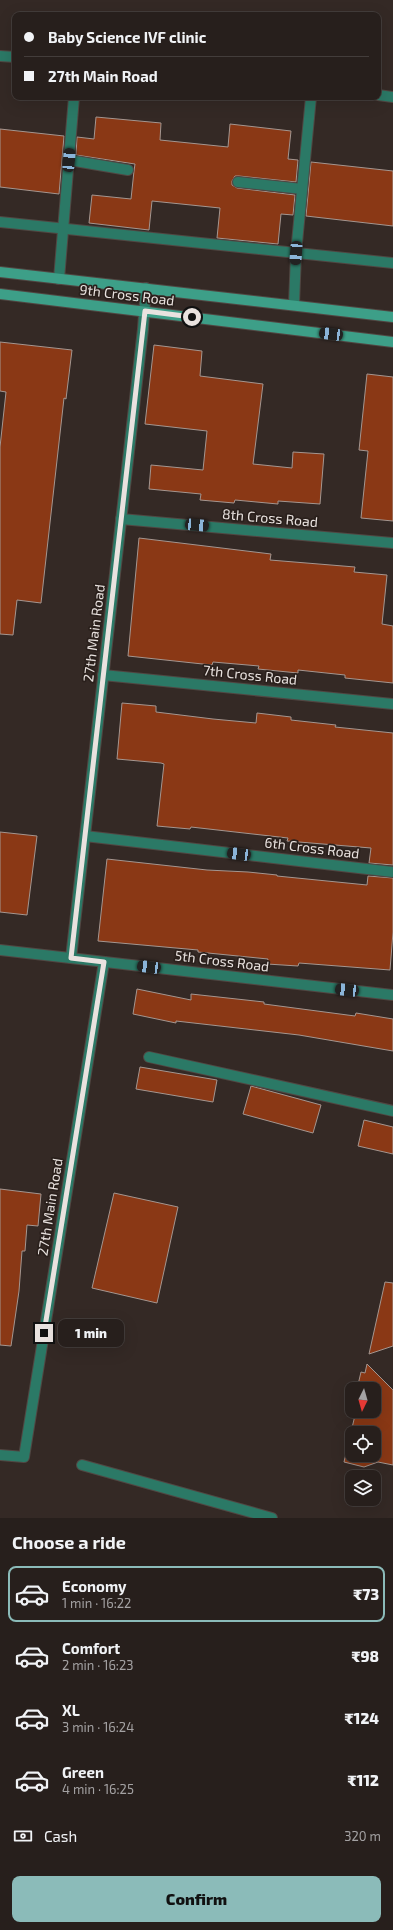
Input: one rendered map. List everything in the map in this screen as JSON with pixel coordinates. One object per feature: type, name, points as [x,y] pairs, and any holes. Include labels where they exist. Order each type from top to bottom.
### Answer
[{"type":"main road","name":"9th Cross Road","points":[[0,272],[393,317]]},
{"type":"main road","name":"9th Cross Road","points":[[0,294],[393,342]]},
{"type":"street","points":[[0,56],[12,57]]},
{"type":"street","points":[[381,95],[393,97]]},
{"type":"street","points":[[59,279],[74,100]]},
{"type":"street","points":[[294,305],[296,253],[311,100]]},
{"type":"street","points":[[69,160],[128,170]]},
{"type":"street","points":[[238,182],[302,189]]},
{"type":"street","points":[[0,222],[393,263]]},
{"type":"street","name":"27th Main Road","points":[[71,958],[145,311],[146,288]]},
{"type":"street","name":"8th Cross Road","points":[[121,519],[393,543]]},
{"type":"street","name":"7th Cross Road","points":[[103,675],[393,704]]},
{"type":"street","name":"6th Cross Road","points":[[85,836],[393,872]]},
{"type":"street","name":"5th Cross Road","points":[[0,950],[393,995]]},
{"type":"street","name":"27th Main Road","points":[[0,1455],[24,1457],[104,962]]},
{"type":"street","points":[[149,1056],[393,1110]]},
{"type":"street","points":[[82,1465],[239,1514],[272,1518]]},
{"type":"building","points":[[96,117],[161,123],[160,140],[228,147],[230,124],[291,131],[288,159],[298,160],[296,182],[239,176],[235,176],[232,181],[232,185],[237,188],[295,195],[293,215],[281,214],[278,244],[217,238],[220,208],[152,201],[149,230],[89,223],[92,195],[131,199],[135,164],[76,155],[77,137],[94,139]]},
{"type":"building","points":[[0,129],[64,136],[59,194],[0,187]]},
{"type":"building","points":[[311,162],[393,171],[393,226],[306,216]]},
{"type":"building","points":[[0,342],[72,350],[66,399],[64,398],[41,603],[17,600],[13,635],[0,634],[0,447],[6,392],[0,391]]},
{"type":"building","points":[[154,345],[202,351],[200,376],[263,384],[253,464],[292,468],[293,452],[324,454],[320,504],[278,501],[278,504],[235,500],[234,503],[200,500],[201,494],[149,489],[151,465],[203,470],[207,431],[145,424]]},
{"type":"building","points":[[367,374],[393,377],[393,521],[361,518],[368,451],[359,450]]},
{"type":"building","points":[[139,538],[271,554],[270,560],[355,567],[354,572],[387,575],[382,624],[393,626],[393,683],[345,678],[345,675],[298,670],[298,673],[258,669],[259,666],[213,662],[212,665],[128,656]]},
{"type":"building","points":[[122,703],[156,706],[156,712],[213,719],[256,723],[257,713],[291,717],[291,720],[336,725],[335,727],[393,733],[393,865],[369,863],[371,848],[287,841],[288,838],[191,827],[190,829],[157,826],[164,764],[117,759]]},
{"type":"building","points":[[0,832],[37,836],[27,915],[0,912]]},
{"type":"building","points":[[107,859],[367,885],[368,876],[393,878],[393,932],[390,970],[299,963],[298,966],[267,964],[268,959],[198,952],[198,950],[98,941]]},
{"type":"building","points":[[137,989],[191,1000],[191,994],[264,1002],[264,1004],[355,1016],[356,1013],[393,1019],[393,1051],[299,1035],[176,1021],[176,1023],[133,1014]]},
{"type":"building","points":[[140,1067],[217,1080],[213,1102],[136,1089]]},
{"type":"building","points":[[251,1086],[321,1105],[313,1133],[243,1114]]},
{"type":"building","points":[[364,1120],[393,1127],[393,1154],[358,1146]]},
{"type":"building","points":[[0,1189],[41,1194],[38,1226],[27,1225],[25,1251],[22,1251],[19,1291],[11,1346],[0,1345]]},
{"type":"building","points":[[114,1193],[178,1207],[157,1303],[92,1288]]},
{"type":"building","points":[[385,1282],[393,1283],[393,1346],[369,1354]]},
{"type":"building","points":[[367,1364],[393,1390],[393,1465],[378,1462],[381,1462],[381,1426],[352,1426],[354,1418],[381,1418],[381,1382],[359,1382],[361,1372],[365,1373]]},
{"type":"building","points":[[345,1458],[345,1462],[378,1462],[364,1467],[344,1462]]},
{"type":"route","points":[[44,1333],[104,962],[71,958],[145,311],[192,317]]}]
